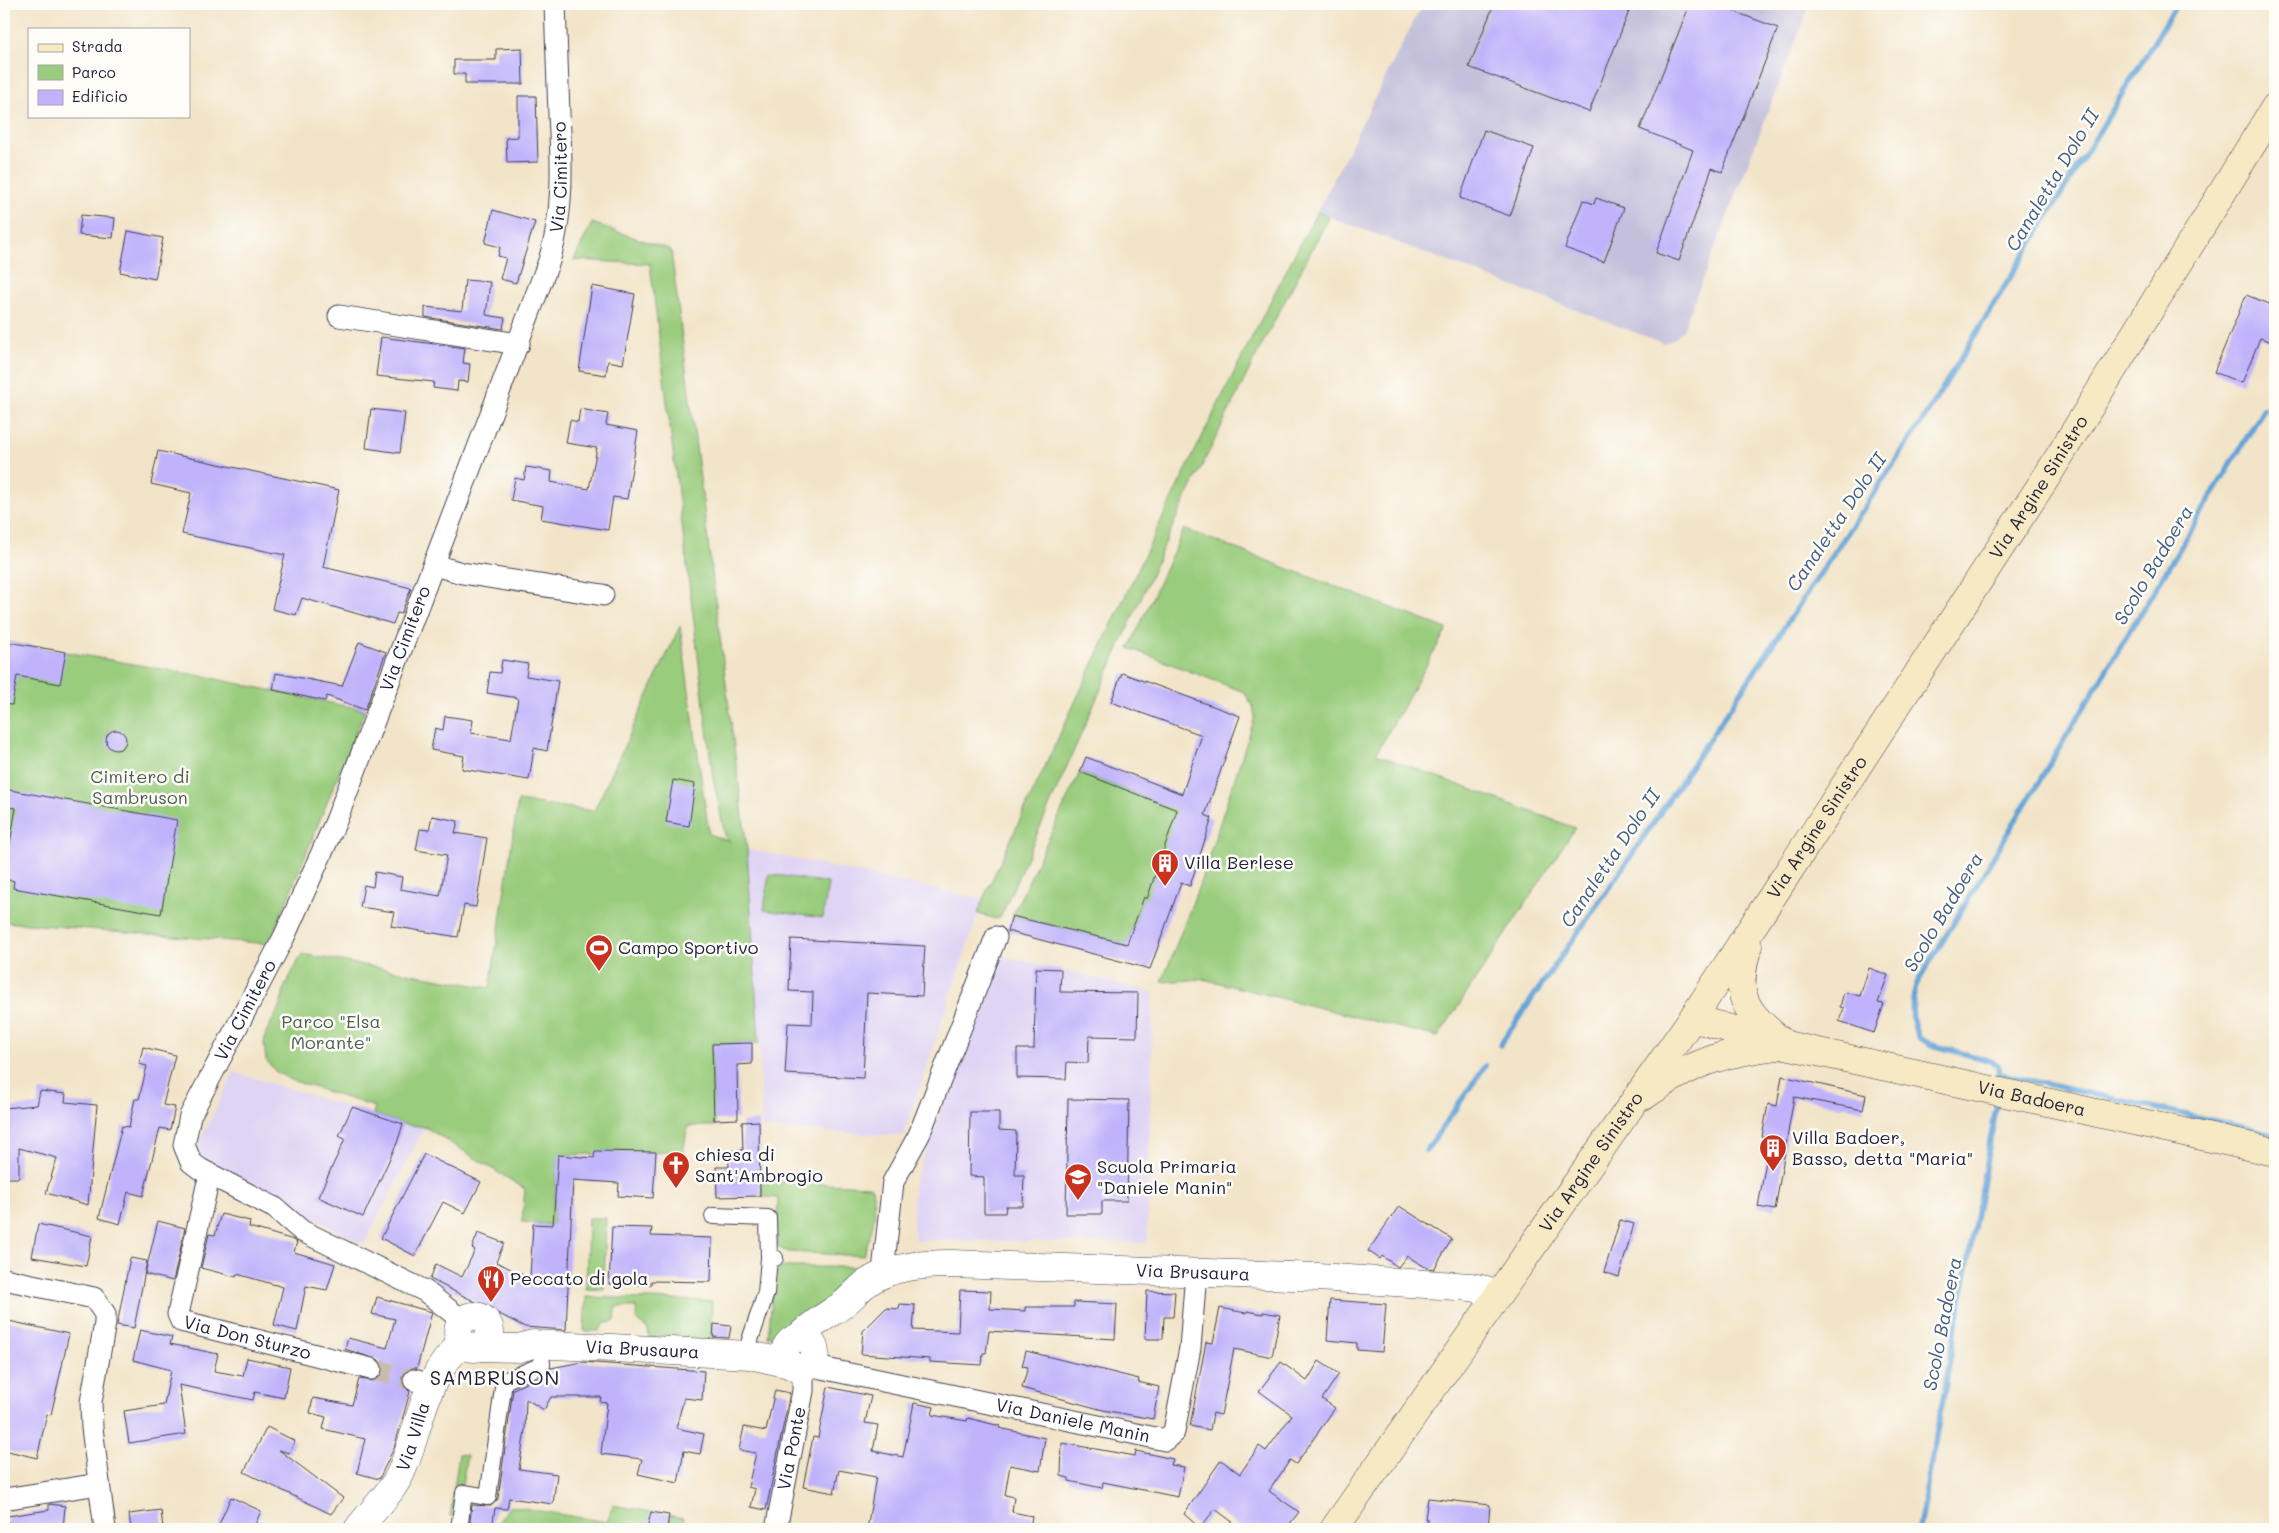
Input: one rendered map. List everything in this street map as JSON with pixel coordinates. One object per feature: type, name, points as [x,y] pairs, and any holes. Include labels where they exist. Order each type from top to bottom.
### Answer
[{"type":"main road","name":"Via Argine Sinistro","points":[[1334,1529],[1694,1016],[2049,473],[2275,107]]},
{"type":"main road","name":"Via Badoera","points":[[1754,925],[1741,969],[1742,995],[1746,1006],[1762,1025],[1786,1045]]},
{"type":"main road","name":"Via Badoera","points":[[1694,1016],[1703,1021],[1786,1045],[2275,1152]]},
{"type":"main road","name":"Via Badoera","points":[[1631,1105],[1696,1064],[1727,1054],[1786,1045]]},
{"type":"street","name":"Via Cimitero","points":[[473,1333],[425,1291],[302,1231],[275,1208],[211,1176],[191,1162],[186,1154],[184,1138],[198,1097],[241,1021],[294,915],[336,820],[519,344],[555,241],[560,210],[561,154],[555,4]]},
{"type":"street","points":[[340,316],[519,344]]},
{"type":"street","name":"Via Cimitero","points":[[434,565],[462,573],[602,596]]},
{"type":"street","points":[[888,1273],[884,1262],[893,1182],[919,1135],[996,937]]},
{"type":"street","name":"Via Don Sturzo","points":[[211,1176],[207,1186],[178,1314],[181,1321],[371,1369]]},
{"type":"street","points":[[713,1216],[768,1218],[772,1258],[766,1294],[750,1348]]},
{"type":"street","name":"Via Brusaura","points":[[473,1333],[522,1336],[538,1353],[750,1348],[778,1344],[801,1355],[842,1305],[863,1286],[888,1273],[918,1265],[952,1264],[1318,1277],[1471,1287],[1486,1290],[1497,1296]]},
{"type":"street","name":"Via Daniele Manin","points":[[801,1355],[821,1368],[1165,1440],[1174,1432],[1190,1348],[1196,1273]]},
{"type":"street","points":[[4,1279],[94,1298],[102,1308],[105,1323],[91,1402],[105,1529]]},
{"type":"street","name":"Via Villa","points":[[358,1529],[402,1471],[422,1382],[473,1333]]},
{"type":"street","points":[[459,1529],[464,1493],[488,1497],[504,1381],[542,1366],[538,1353]]},
{"type":"street","name":"Via Ponte","points":[[776,1529],[803,1391],[801,1355]]},
{"type":"street","points":[[4,1499],[99,1484]]},
{"type":"shaded area","points":[[1425,4],[1810,4],[1683,330],[1674,339],[1663,343],[1317,212],[1417,15]]},
{"type":"shaded area","points":[[747,849],[983,899],[903,1136],[762,1128],[759,1043]]},
{"type":"shaded area","points":[[1000,955],[1153,992],[1147,1243],[915,1240],[913,1185]]},
{"type":"shaded area","points":[[234,1072],[403,1124],[425,1127],[364,1245],[203,1158],[198,1144]]},
{"type":"green space","points":[[1317,212],[1329,217],[1255,358],[1174,523],[1001,916],[997,919],[978,914],[983,899],[1187,467]]},
{"type":"green space","name":"Parco \"Elsa Morante\"","points":[[592,223],[671,250],[747,849],[759,1043],[712,1044],[715,1126],[688,1126],[683,1152],[558,1155],[553,1225],[522,1222],[525,1189],[425,1127],[403,1124],[373,1114],[375,1107],[291,1080],[276,1072],[266,1060],[264,1043],[266,1032],[280,1007],[285,986],[302,954],[490,988],[518,801],[594,811],[680,626],[709,834],[730,842],[726,840],[713,778],[650,264],[574,260]]},
{"type":"green space","points":[[1184,529],[1447,629],[1376,754],[1575,828],[1438,1037],[1203,979],[1162,982],[1200,883],[1255,717],[1253,706],[1244,692],[1129,648]]},
{"type":"green space","name":"Cimitero di Sambruson","points":[[8,642],[202,676],[365,710],[269,944],[4,922],[4,650],[7,650]]},
{"type":"green space","points":[[1080,772],[1154,801],[1179,805],[1156,902],[1144,898],[1127,944],[1012,916]]},
{"type":"green space","points":[[769,874],[828,883],[823,918],[764,910]]},
{"type":"green space","points":[[762,1181],[871,1186],[874,1213],[872,1230],[863,1256],[789,1252],[781,1249],[777,1244],[778,1198],[762,1197]]},
{"type":"green space","points":[[588,1218],[606,1218],[604,1290],[586,1289]]},
{"type":"green space","points":[[783,1267],[858,1267],[855,1276],[800,1321],[768,1337],[774,1278],[778,1270]]},
{"type":"green space","points":[[586,1297],[712,1301],[711,1324],[714,1324],[713,1341],[649,1338],[648,1329],[637,1321],[636,1307],[616,1307],[615,1321],[604,1324],[599,1331],[584,1331]]},
{"type":"green space","points":[[459,1454],[467,1455],[457,1516],[450,1516]]},
{"type":"green space","points":[[613,1505],[684,1518],[683,1529],[500,1529],[499,1521],[510,1506],[607,1522]]},
{"type":"building","points":[[1494,4],[1632,4],[1589,112],[1469,67]]},
{"type":"building","points":[[1690,4],[1722,4],[1732,7],[1730,10],[1778,28],[1722,172],[1712,168],[1679,261],[1656,253],[1693,150],[1640,129]]},
{"type":"building","points":[[522,48],[523,84],[465,84],[465,74],[454,74],[454,60],[496,60],[496,49]]},
{"type":"building","points":[[518,96],[536,96],[538,162],[507,163],[506,138],[518,137]]},
{"type":"building","points":[[1484,130],[1534,148],[1510,216],[1460,198]]},
{"type":"building","points":[[1596,198],[1624,208],[1604,262],[1565,248],[1583,200],[1594,204]]},
{"type":"building","points":[[493,210],[535,222],[516,283],[500,279],[506,258],[498,256],[500,247],[485,243]]},
{"type":"building","points":[[81,215],[115,218],[113,238],[79,235]]},
{"type":"building","points":[[128,231],[163,238],[155,279],[120,272]]},
{"type":"building","points":[[465,280],[490,282],[486,315],[505,318],[503,329],[425,317],[425,307],[462,311]]},
{"type":"building","points":[[592,286],[635,294],[623,364],[608,361],[606,375],[579,371]]},
{"type":"building","points":[[2246,295],[2275,306],[2275,343],[2260,338],[2242,383],[2214,372]]},
{"type":"building","points":[[381,337],[465,348],[463,363],[470,364],[468,382],[458,381],[457,391],[433,388],[434,382],[376,376]]},
{"type":"building","points":[[371,409],[405,413],[400,453],[366,448]]},
{"type":"building","points":[[580,409],[608,414],[606,425],[638,431],[627,499],[613,497],[608,530],[541,519],[543,506],[511,500],[515,478],[524,480],[526,467],[552,471],[551,482],[589,489],[597,448],[566,443],[570,420],[578,422]]},
{"type":"building","points":[[158,451],[339,490],[323,567],[411,588],[401,614],[397,613],[393,624],[302,598],[296,615],[272,609],[285,555],[182,534],[191,493],[151,484]]},
{"type":"building","points":[[8,642],[66,652],[60,684],[17,676],[12,705],[4,704],[4,650],[7,650]]},
{"type":"building","points":[[359,642],[386,652],[365,710],[327,696],[325,701],[273,690],[276,673],[342,686]]},
{"type":"building","points":[[502,660],[528,664],[526,676],[558,681],[547,751],[534,748],[529,780],[462,769],[464,756],[431,750],[435,728],[443,730],[445,716],[473,720],[471,733],[511,739],[518,698],[487,693],[490,672],[500,673]]},
{"type":"building","points":[[1122,673],[1240,716],[1205,815],[1212,818],[1190,886],[1181,883],[1150,969],[1007,931],[1012,916],[1127,944],[1144,897],[1147,899],[1177,810],[1080,772],[1086,757],[1182,794],[1202,735],[1111,702]]},
{"type":"building","points":[[116,730],[123,733],[126,740],[123,747],[116,750],[109,747],[106,740],[109,733]]},
{"type":"building","points":[[673,780],[695,784],[689,826],[666,822]]},
{"type":"building","points":[[4,789],[177,820],[161,914],[13,888],[14,881],[4,879],[16,808],[4,807]]},
{"type":"building","points":[[432,816],[458,821],[455,833],[487,838],[476,907],[464,905],[458,937],[391,926],[394,912],[360,907],[364,885],[373,887],[375,872],[402,877],[400,889],[440,896],[447,855],[416,850],[420,829],[429,830]]},
{"type":"building","points":[[791,939],[925,946],[922,996],[867,993],[863,1078],[785,1074],[788,1023],[812,1024],[813,992],[789,991]]},
{"type":"building","points":[[1036,968],[1061,969],[1060,992],[1138,993],[1137,1037],[1089,1036],[1088,1063],[1067,1062],[1066,1079],[1017,1078],[1017,1049],[1034,1049]]},
{"type":"building","points":[[1869,968],[1888,975],[1878,1003],[1884,1004],[1874,1033],[1839,1021],[1844,1008],[1840,1007],[1844,992],[1860,996]]},
{"type":"building","points":[[752,1043],[752,1064],[737,1065],[738,1119],[714,1120],[712,1044]]},
{"type":"building","points":[[143,1047],[175,1055],[163,1105],[175,1107],[170,1130],[160,1128],[143,1196],[128,1192],[120,1224],[99,1218],[122,1126],[129,1127],[135,1099],[139,1099],[147,1066],[139,1064]]},
{"type":"building","name":"Villa Badoer, Basso, detta \"Maria\"","points":[[1782,1076],[1866,1095],[1863,1110],[1794,1097],[1775,1210],[1758,1207],[1770,1138],[1762,1137],[1768,1104],[1777,1106]]},
{"type":"building","points":[[40,1091],[66,1094],[65,1102],[97,1105],[88,1205],[46,1193],[57,1158],[19,1148],[19,1178],[4,1178],[4,1108],[37,1105]]},
{"type":"building","points":[[1068,1099],[1129,1100],[1127,1201],[1102,1201],[1102,1214],[1066,1214]]},
{"type":"building","points":[[352,1107],[403,1124],[397,1143],[363,1217],[318,1197],[345,1139],[339,1136]]},
{"type":"building","points":[[970,1112],[999,1112],[999,1130],[1016,1131],[1015,1175],[1024,1175],[1023,1206],[1006,1206],[1005,1213],[984,1213],[984,1177],[969,1176]]},
{"type":"building","points":[[759,1121],[760,1196],[717,1197],[716,1167],[729,1167],[728,1151],[743,1150],[742,1122]]},
{"type":"building","points":[[595,1151],[656,1152],[653,1198],[618,1196],[619,1183],[573,1180],[566,1330],[525,1327],[430,1279],[436,1264],[462,1277],[475,1250],[472,1248],[478,1233],[504,1243],[496,1262],[530,1278],[533,1224],[553,1225],[558,1155],[594,1158]]},
{"type":"building","points":[[424,1154],[481,1182],[465,1213],[443,1202],[415,1256],[381,1238]]},
{"type":"building","points":[[1399,1206],[1452,1239],[1434,1269],[1427,1268],[1407,1256],[1398,1267],[1382,1256],[1380,1259],[1368,1251]]},
{"type":"building","points":[[221,1214],[250,1221],[249,1227],[294,1240],[297,1242],[294,1252],[335,1264],[327,1290],[306,1286],[297,1331],[274,1325],[283,1287],[237,1274],[236,1277],[201,1268],[209,1234],[215,1235]]},
{"type":"building","points":[[1620,1220],[1634,1224],[1619,1277],[1604,1272]]},
{"type":"building","points":[[158,1221],[185,1228],[173,1281],[145,1274]]},
{"type":"building","points":[[38,1224],[92,1236],[86,1266],[32,1257]]},
{"type":"building","points":[[612,1227],[652,1228],[651,1236],[712,1238],[711,1282],[651,1281],[651,1285],[609,1284]]},
{"type":"building","points":[[130,1258],[147,1261],[134,1328],[117,1325]]},
{"type":"building","points":[[960,1290],[991,1291],[990,1309],[1025,1311],[1025,1307],[1074,1307],[1074,1302],[1117,1304],[1115,1339],[989,1331],[982,1365],[930,1362],[930,1359],[861,1354],[863,1331],[886,1308],[899,1309],[900,1304],[915,1305],[913,1330],[958,1332]]},
{"type":"building","points":[[1147,1291],[1175,1292],[1173,1317],[1164,1317],[1163,1339],[1145,1339]]},
{"type":"building","points":[[377,1297],[432,1312],[417,1368],[411,1368],[402,1376],[402,1383],[410,1392],[394,1448],[379,1479],[357,1473],[365,1439],[323,1429],[326,1417],[310,1413],[313,1398],[352,1405],[359,1379],[374,1381],[380,1377],[383,1366],[379,1360],[345,1349],[348,1338],[387,1348],[395,1319],[372,1314]]},
{"type":"building","points":[[1330,1300],[1386,1304],[1382,1352],[1357,1350],[1357,1343],[1327,1340]]},
{"type":"building","points":[[1220,1308],[1246,1313],[1247,1311],[1280,1315],[1272,1357],[1234,1349],[1221,1415],[1213,1413],[1210,1430],[1190,1426],[1206,1342],[1213,1343]]},
{"type":"building","points":[[4,1320],[69,1334],[51,1415],[47,1414],[37,1458],[4,1450]]},
{"type":"building","points":[[714,1324],[731,1326],[729,1338],[713,1337]]},
{"type":"building","points":[[140,1330],[172,1337],[170,1344],[218,1354],[214,1371],[243,1376],[247,1358],[290,1367],[284,1398],[255,1392],[253,1400],[179,1385],[186,1434],[129,1443],[124,1411],[164,1405],[171,1370],[133,1360]]},
{"type":"building","points":[[1026,1351],[1139,1379],[1138,1382],[1159,1387],[1153,1419],[1103,1410],[1022,1388],[1028,1367],[1022,1366]]},
{"type":"building","points":[[1319,1361],[1339,1374],[1322,1399],[1335,1408],[1296,1464],[1290,1460],[1269,1491],[1299,1512],[1286,1529],[1242,1529],[1215,1509],[1200,1528],[1184,1514],[1221,1460],[1240,1474],[1259,1446],[1266,1451],[1292,1415],[1259,1391],[1281,1362],[1307,1381]]},
{"type":"building","points":[[582,1362],[704,1371],[702,1400],[684,1398],[676,1428],[704,1434],[700,1454],[684,1451],[678,1483],[638,1474],[642,1459],[601,1454],[607,1403],[600,1402],[601,1397],[551,1397],[544,1410],[526,1399],[525,1430],[519,1469],[557,1474],[553,1504],[509,1498],[507,1509],[495,1508],[492,1529],[469,1529],[472,1505],[491,1506],[498,1499],[513,1389],[546,1374],[551,1368]]},
{"type":"building","points":[[828,1387],[871,1396],[865,1423],[878,1425],[873,1451],[903,1457],[914,1403],[934,1407],[932,1415],[967,1421],[968,1418],[1000,1426],[999,1428],[1045,1438],[1040,1471],[1010,1465],[1005,1495],[1014,1497],[1012,1512],[1032,1516],[1030,1529],[867,1529],[876,1477],[839,1470],[834,1493],[803,1487],[813,1437],[818,1438]]},
{"type":"building","points":[[775,1390],[790,1393],[766,1510],[751,1507],[755,1489],[748,1487],[756,1453],[739,1450],[744,1427],[766,1431]]},
{"type":"building","points":[[267,1427],[295,1441],[289,1453],[279,1450],[343,1498],[331,1514],[244,1472]]},
{"type":"building","points":[[1062,1443],[1135,1456],[1136,1451],[1173,1459],[1171,1465],[1184,1467],[1178,1497],[1103,1482],[1102,1488],[1069,1481],[1069,1478],[1061,1476]]},
{"type":"building","points":[[231,1497],[261,1511],[253,1529],[217,1529]]},
{"type":"building","points":[[1428,1498],[1490,1505],[1488,1529],[1426,1529],[1428,1519],[1425,1519]]},
{"type":"building","points":[[49,1504],[65,1506],[63,1529],[9,1529],[7,1516],[49,1510]]},
{"type":"building","points":[[161,1510],[163,1529],[131,1529],[129,1514]]},
{"type":"building","points":[[651,1512],[669,1515],[667,1529],[647,1529]]},
{"type":"waterway","name":"Canaletta Dolo II","points":[[1500,1045],[1635,850],[1925,417],[2177,4]]},
{"type":"waterway","name":"Scolo Badoera","points":[[1999,1084],[1998,1066],[1991,1061],[1932,1045],[1919,1038],[1912,1012],[1916,985],[2264,409]]},
{"type":"waterway","name":"Canaletta Dolo II","points":[[1426,1151],[1485,1066]]},
{"type":"waterway","points":[[2000,1074],[2275,1134]]},
{"type":"waterway","name":"Scolo Badoera","points":[[1919,1529],[1998,1098]]},
{"type":"tunnel","points":[[371,1369],[414,1380]]},
{"type":"place","name":"Villa Berlese","points":[[1165,887]]},
{"type":"place","name":"Campo Sportivo","points":[[599,972]]},
{"type":"place","name":"Villa Badoer, Basso, detta \"Maria\"","points":[[1773,1172]]},
{"type":"place","name":"chiesa di Sant'Ambrogio","points":[[676,1189]]},
{"type":"place","name":"Scuola Primaria \"Daniele Manin\"","points":[[1078,1201]]},
{"type":"place","name":"Peccato di gola","points":[[491,1303]]},
{"type":"district","name":"SAMBRUSON","points":[[495,1378]]}]
